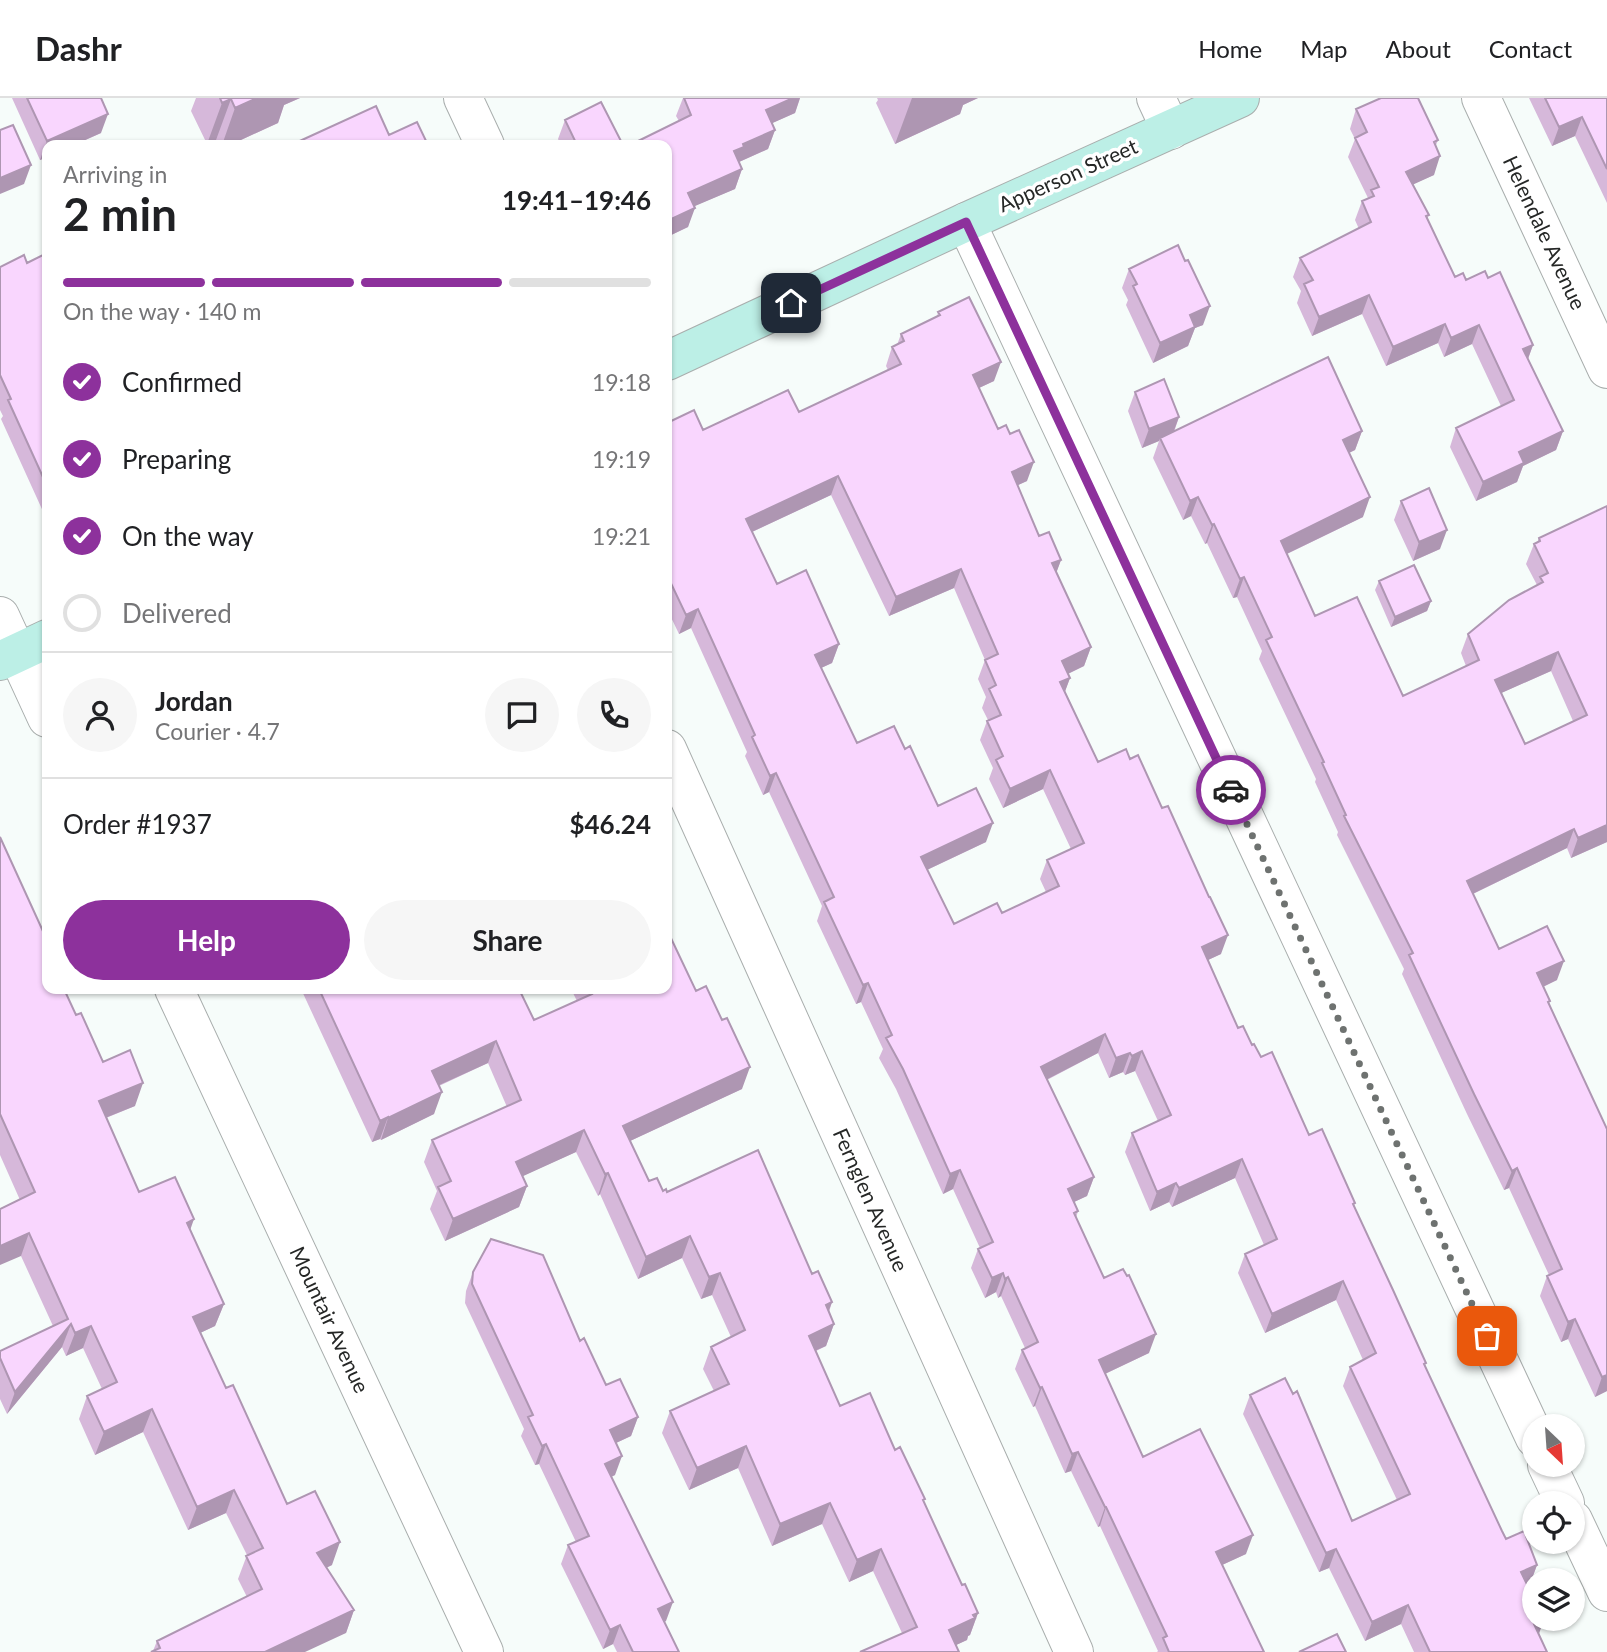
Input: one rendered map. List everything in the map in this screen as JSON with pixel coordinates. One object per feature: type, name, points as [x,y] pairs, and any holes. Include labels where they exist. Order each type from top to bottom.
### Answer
[{"type":"main road","name":"Apperson Street","points":[[672,359],[966,222],[1163,114],[1240,98]]},
{"type":"street","points":[[463,98],[483,140]]},
{"type":"street","name":"Helendale Avenue","points":[[1481,98],[1607,369]]},
{"type":"street","points":[[966,222],[1524,1414]]},
{"type":"street","points":[[0,616],[22,651],[42,705]]},
{"type":"street","name":"Fernglen Avenue","points":[[672,759],[1074,1652]]},
{"type":"street","name":"Mountair Avenue","points":[[176,994],[484,1652]]},
{"type":"street","points":[[1585,1545],[1607,1592]]},
{"type":"building","points":[[27,98],[101,98],[108,114],[47,140]]},
{"type":"building","points":[[220,98],[257,98],[235,108],[231,99],[222,103]]},
{"type":"building","points":[[684,98],[793,98],[766,110],[775,130],[743,144],[744,147],[734,151],[742,169],[688,193],[695,208],[672,219],[672,140],[640,140],[691,115]]},
{"type":"building","points":[[1381,98],[1418,98],[1438,140],[1434,142],[1440,156],[1406,172],[1429,215],[1426,216],[1455,277],[1463,273],[1466,280],[1485,271],[1488,278],[1500,272],[1533,345],[1523,349],[1563,431],[1519,452],[1524,463],[1483,482],[1456,428],[1514,400],[1479,325],[1451,338],[1445,324],[1393,347],[1369,295],[1319,317],[1304,284],[1313,280],[1300,258],[1371,222],[1362,201],[1374,196],[1371,190],[1379,187],[1355,138],[1367,132],[1356,109]]},
{"type":"building","points":[[1545,98],[1607,98],[1607,169],[1582,117],[1559,127]]},
{"type":"building","points":[[601,102],[620,140],[575,140],[565,120]]},
{"type":"building","points":[[376,106],[389,135],[417,122],[426,140],[302,140]]},
{"type":"building","points":[[13,125],[31,165],[0,178],[0,130]]},
{"type":"building","points":[[1178,245],[1210,306],[1190,315],[1195,327],[1160,343],[1133,286],[1137,284],[1129,269]]},
{"type":"building","points":[[24,255],[27,263],[42,256],[42,475],[8,400],[11,399],[0,375],[0,267]]},
{"type":"building","points":[[969,297],[1001,362],[973,375],[998,429],[1006,425],[1010,434],[1019,430],[1034,462],[1012,472],[1039,536],[1049,532],[1061,560],[1052,563],[1091,647],[1062,661],[1070,678],[1060,682],[1098,762],[1126,749],[1130,759],[1138,755],[1162,808],[1168,806],[1228,935],[1202,947],[1238,1028],[1243,1026],[1261,1057],[1272,1052],[1309,1135],[1322,1129],[1355,1203],[1353,1204],[1426,1363],[1424,1364],[1506,1539],[1522,1532],[1522,1554],[1533,1554],[1537,1565],[1522,1568],[1521,1572],[1522,1631],[1537,1631],[1547,1652],[1430,1652],[1408,1605],[1372,1622],[1336,1549],[1326,1553],[1250,1395],[1285,1378],[1293,1394],[1297,1391],[1352,1521],[1410,1494],[1350,1367],[1376,1353],[1343,1281],[1272,1314],[1245,1254],[1277,1239],[1242,1159],[1179,1188],[1176,1183],[1157,1192],[1132,1133],[1171,1115],[1142,1051],[1132,1056],[1130,1053],[1116,1058],[1105,1034],[1041,1067],[1094,1177],[1068,1189],[1078,1211],[1074,1213],[1104,1278],[1123,1269],[1127,1276],[1129,1275],[1156,1334],[1099,1360],[1143,1457],[1200,1429],[1253,1535],[1216,1552],[1264,1652],[1169,1652],[1163,1638],[1167,1636],[1106,1507],[1078,1452],[1072,1454],[1022,1350],[1038,1342],[1008,1277],[1005,1279],[1003,1273],[992,1278],[978,1249],[993,1242],[960,1170],[950,1174],[903,1069],[886,1038],[892,1035],[868,983],[863,985],[824,902],[834,897],[776,773],[770,776],[752,737],[755,735],[698,609],[686,615],[672,586],[672,421],[694,410],[703,430],[788,390],[799,412],[901,364],[892,347],[904,341],[901,334]],"holes":[[[838,476],[896,597],[961,569],[998,654],[985,660],[996,685],[989,689],[1001,715],[987,721],[1003,756],[996,760],[1010,789],[1050,770],[1084,843],[1047,860],[1059,886],[1002,913],[997,903],[954,924],[921,857],[993,823],[976,788],[938,806],[910,746],[905,749],[894,726],[857,743],[815,655],[839,644],[806,570],[777,584],[746,519]]]},
{"type":"building","points":[[1328,357],[1362,431],[1343,440],[1370,497],[1281,541],[1315,616],[1357,597],[1403,696],[1479,660],[1468,634],[1509,600],[1543,582],[1540,577],[1548,573],[1534,544],[1540,541],[1539,538],[1607,506],[1607,825],[1578,838],[1574,829],[1467,881],[1499,949],[1547,926],[1564,961],[1537,973],[1607,1129],[1607,1375],[1602,1377],[1575,1319],[1568,1322],[1547,1276],[1562,1269],[1517,1168],[1512,1171],[1474,1094],[1409,955],[1413,953],[1344,816],[1346,815],[1322,763],[1324,762],[1266,640],[1272,637],[1244,577],[1240,579],[1198,497],[1190,501],[1160,438]],"holes":[[[1558,652],[1587,715],[1525,744],[1495,680]]]},
{"type":"building","points":[[1164,379],[1179,417],[1149,429],[1135,392]]},
{"type":"building","points":[[1429,488],[1447,530],[1419,542],[1401,501]]},
{"type":"building","points":[[1414,565],[1431,601],[1395,617],[1379,581]]},
{"type":"building","points":[[0,837],[42,929],[42,994],[66,994],[76,1015],[81,1013],[103,1062],[130,1050],[143,1083],[99,1101],[139,1192],[175,1177],[194,1219],[187,1223],[224,1304],[193,1317],[226,1388],[233,1385],[287,1504],[315,1491],[340,1542],[317,1553],[354,1610],[265,1652],[151,1652],[160,1648],[157,1641],[262,1589],[246,1556],[263,1548],[234,1490],[197,1507],[152,1409],[104,1432],[87,1396],[117,1382],[91,1326],[75,1333],[71,1324],[15,1392],[0,1358],[0,1351],[68,1319],[29,1233],[0,1246],[0,1209],[35,1192],[0,1114]]},
{"type":"building","points":[[672,940],[696,991],[706,986],[722,1020],[727,1018],[750,1067],[623,1126],[649,1181],[657,1178],[663,1191],[666,1189],[667,1192],[758,1150],[812,1274],[818,1271],[832,1302],[826,1305],[834,1324],[809,1336],[840,1406],[870,1393],[895,1450],[900,1447],[962,1585],[965,1584],[978,1613],[973,1615],[975,1618],[949,1630],[959,1652],[860,1652],[917,1627],[881,1549],[857,1560],[830,1503],[780,1524],[746,1446],[697,1468],[670,1411],[729,1384],[711,1347],[745,1330],[720,1273],[709,1277],[690,1236],[646,1257],[608,1173],[605,1174],[584,1130],[516,1162],[527,1186],[453,1219],[438,1187],[451,1181],[432,1140],[521,1100],[496,1041],[432,1071],[442,1092],[380,1121],[321,994],[521,994],[534,1020],[592,994],[672,994]]},
{"type":"building","points":[[491,1239],[543,1255],[580,1341],[584,1338],[606,1385],[620,1379],[638,1417],[610,1430],[622,1456],[605,1464],[673,1602],[658,1609],[679,1652],[633,1652],[620,1625],[610,1630],[568,1545],[589,1536],[546,1444],[542,1446],[528,1417],[533,1415],[472,1284],[473,1272]]},
{"type":"building","points":[[1337,1634],[1346,1652],[1299,1652]]},
{"type":"way so far","points":[[1231,790],[1487,1336]]},
{"type":"route","points":[[791,303],[966,222],[1231,790]]}]
